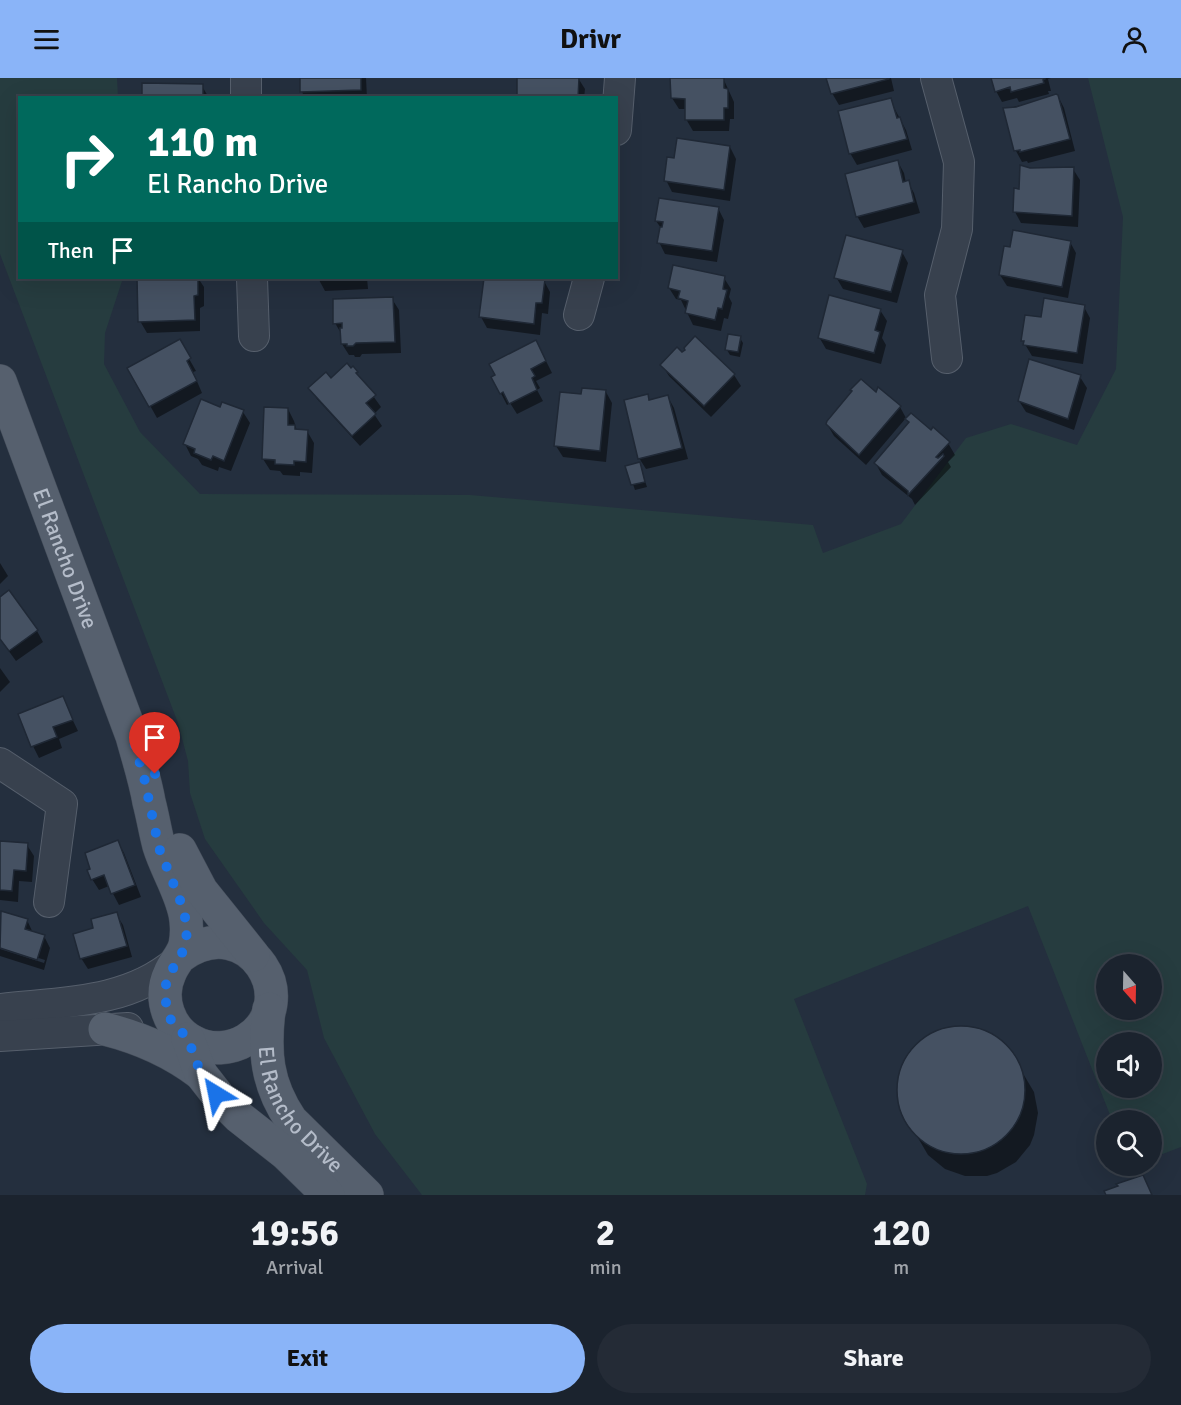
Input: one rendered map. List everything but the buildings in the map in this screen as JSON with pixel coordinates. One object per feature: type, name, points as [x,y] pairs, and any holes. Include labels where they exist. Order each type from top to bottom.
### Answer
[{"type":"main road","name":"El Rancho Drive","points":[[0,381],[132,736],[144,777],[159,848],[184,910],[187,932],[179,959],[166,984],[164,996],[166,1009],[171,1020],[183,1034],[199,1045],[212,1048],[237,1044],[258,1030],[270,1007]]},
{"type":"main road","name":"El Rancho Drive","points":[[132,736],[155,774],[172,827],[201,890],[264,968],[269,980],[271,994],[267,1055],[274,1090],[281,1106],[291,1120],[367,1195]]},
{"type":"main road","points":[[179,959],[192,948],[219,942],[238,946],[255,957]]},
{"type":"main road","points":[[105,1029],[153,1044],[186,1062],[201,1074]]},
{"type":"main road","name":"El Rancho Drive","points":[[183,1034],[201,1074],[224,1103],[286,1154],[328,1195]]},
{"type":"street","points":[[246,78],[246,96]]},
{"type":"street","points":[[618,104],[620,78]]},
{"type":"street","points":[[936,78],[959,162],[957,229],[940,295],[947,358]]},
{"type":"street","points":[[252,279],[254,336]]},
{"type":"street","points":[[579,315],[589,279]]},
{"type":"street","points":[[0,763],[62,804],[49,902]]},
{"type":"street","points":[[0,1009],[110,996],[146,983],[165,972],[179,959]]},
{"type":"street","points":[[0,1036],[140,1028],[183,1034]]},
{"type":"green space","points":[[0,78],[117,78],[118,96],[18,96],[18,279],[123,279],[105,333],[104,364],[140,432],[200,494],[470,495],[813,525],[823,553],[901,524],[966,438],[1011,424],[1077,445],[1116,369],[1123,217],[1088,78],[1181,78],[1181,1147],[1162,1154],[1162,1110],[1108,1110],[1103,1098],[1162,1098],[1162,1032],[1096,1032],[1096,1079],[1028,906],[794,999],[867,1184],[865,1195],[422,1195],[375,1134],[324,1038],[307,970],[264,923],[205,839],[190,793],[188,761],[178,723],[0,254]]},
{"type":"route","points":[[155,774],[145,754],[132,736],[144,777],[159,848],[184,910],[186,921],[185,944],[166,984],[164,996],[166,1009],[171,1020],[188,1039],[201,1074],[216,1094]]}]
